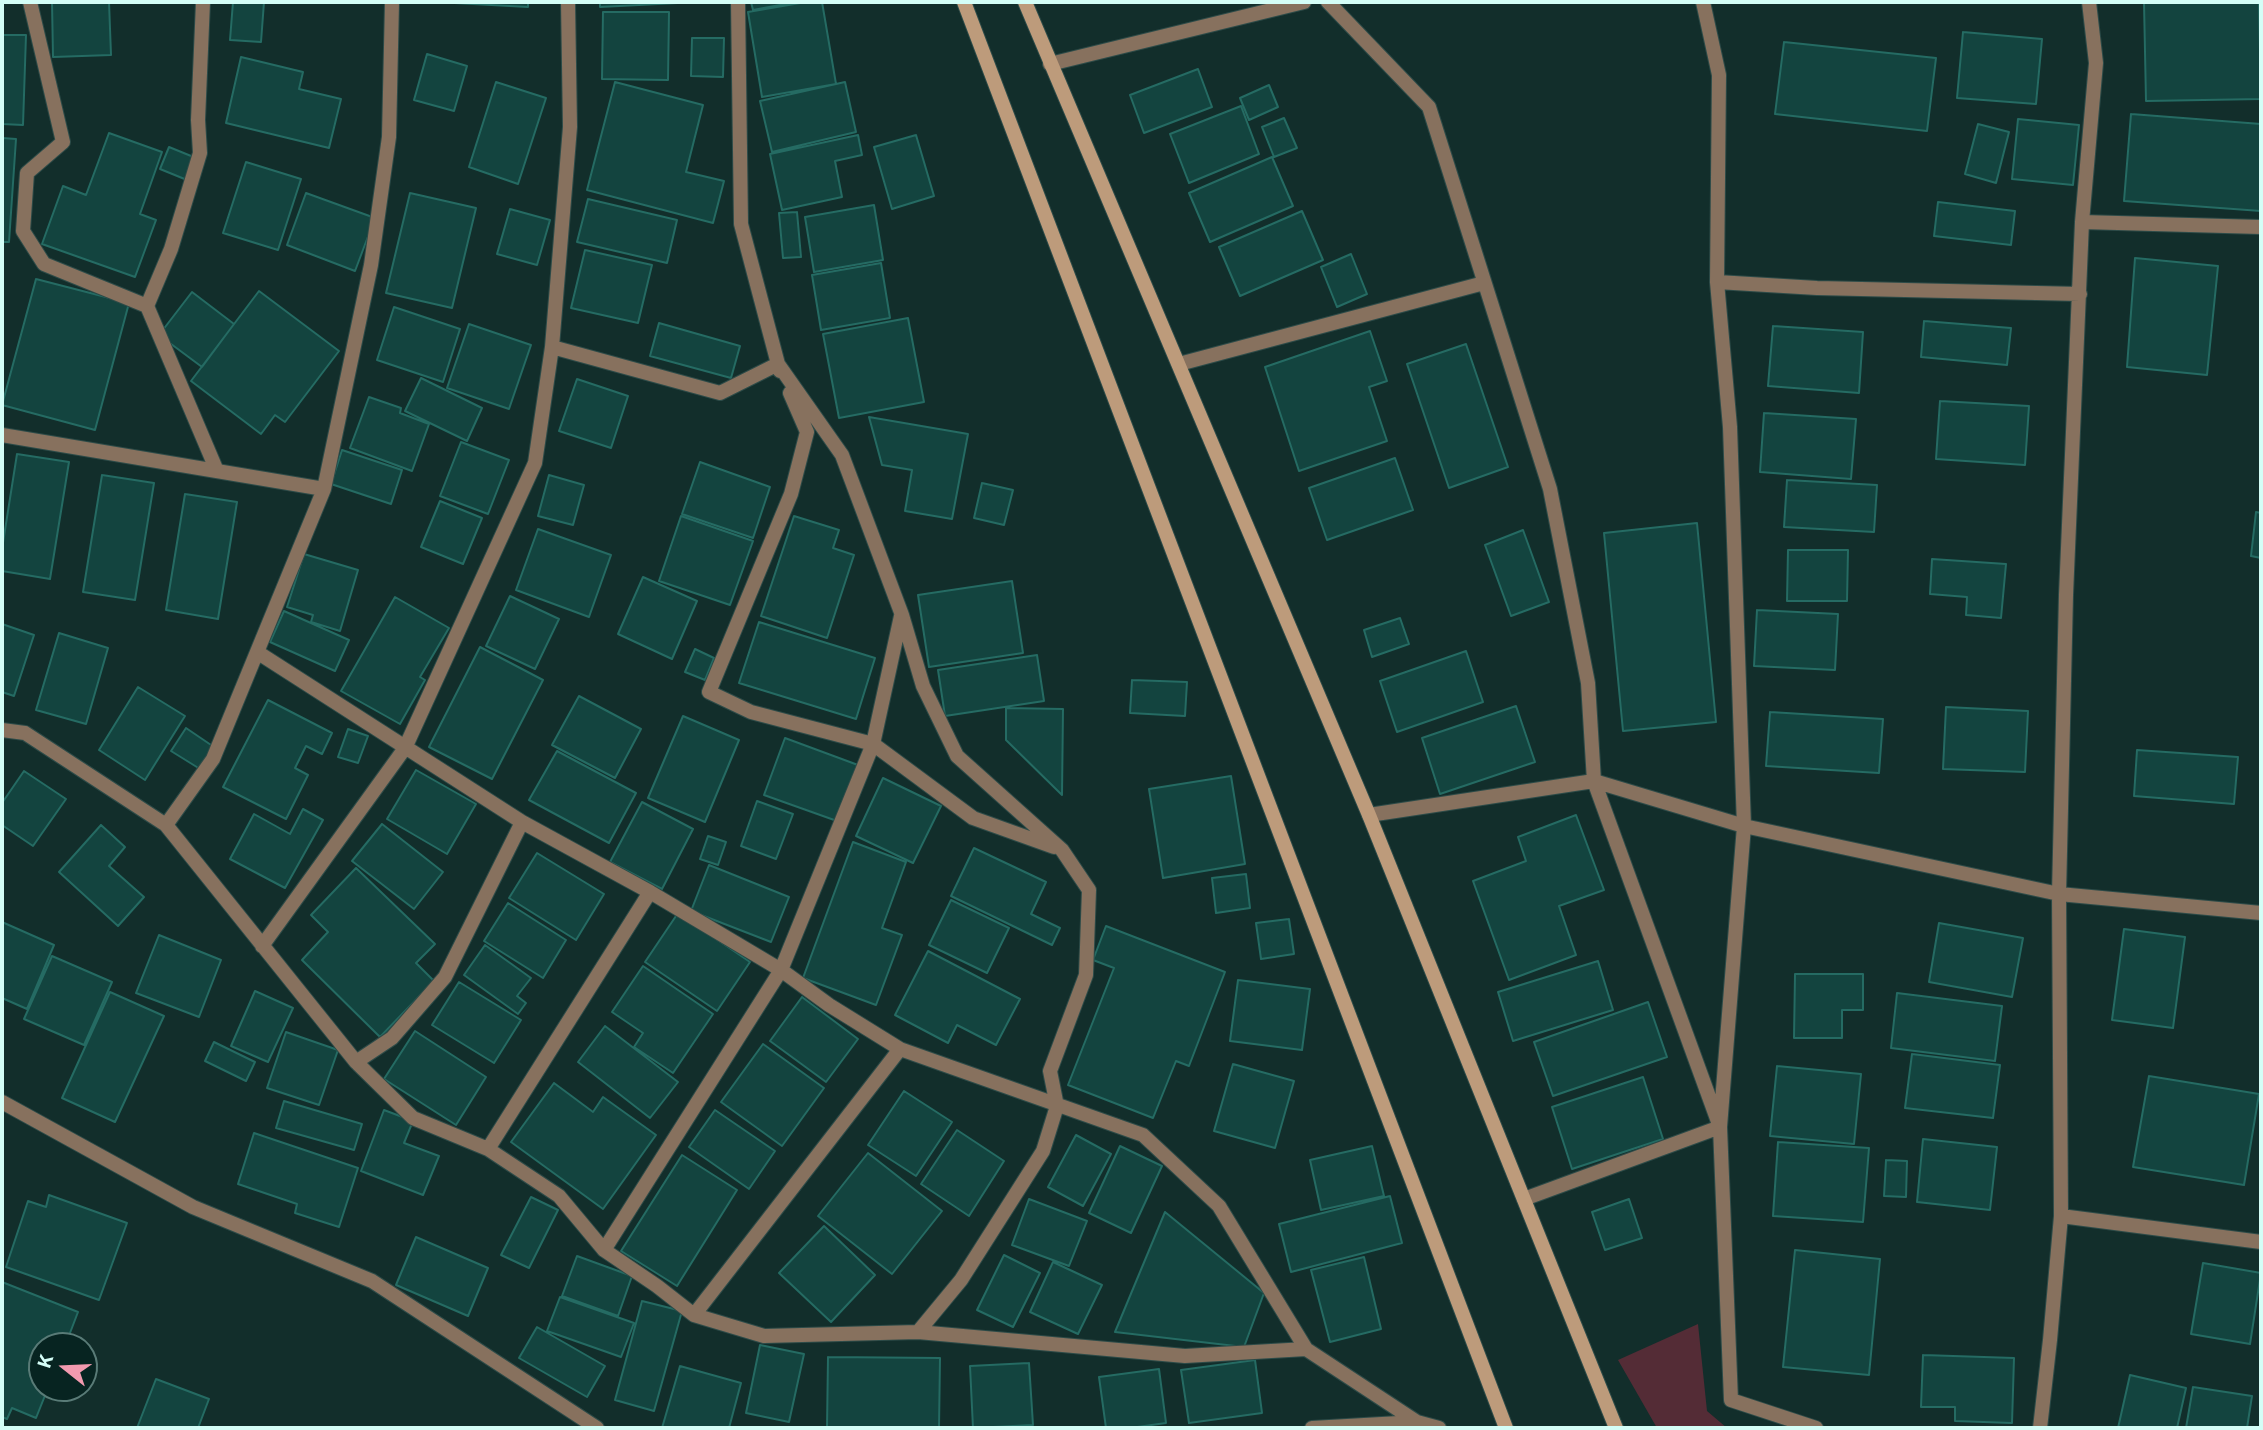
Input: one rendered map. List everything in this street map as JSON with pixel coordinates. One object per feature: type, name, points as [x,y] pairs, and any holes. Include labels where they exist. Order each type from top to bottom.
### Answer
[{"type":"main road","points":[[964,2],[1506,1428]]},
{"type":"main road","points":[[1025,2],[1369,815],[1616,1428]]},
{"type":"street","points":[[30,2],[63,142],[27,173],[23,231],[44,264],[146,306],[217,471]]},
{"type":"street","points":[[146,306],[172,249],[200,153],[198,120],[203,2]]},
{"type":"street","points":[[166,825],[213,760],[324,489],[371,265],[388,137],[392,2]]},
{"type":"street","points":[[262,946],[405,748],[535,463],[552,347],[570,127],[568,2]]},
{"type":"street","points":[[738,2],[741,224],[778,364],[807,432],[791,494],[709,692],[751,712],[873,744],[973,818],[1062,850]]},
{"type":"street","points":[[1050,64],[1304,2]]},
{"type":"street","points":[[1328,2],[1429,107],[1550,489],[1588,683],[1594,780],[1720,1127]]},
{"type":"street","points":[[1703,2],[1719,75],[1717,282],[1730,427],[1744,827],[1720,1127],[1731,1400],[1816,1428]]},
{"type":"street","points":[[2040,1428],[2060,1216],[2059,894],[2066,596],[2082,222],[2096,63],[2089,2]]},
{"type":"street","points":[[2082,222],[2261,227]]},
{"type":"street","points":[[1717,282],[1830,288],[2080,294]]},
{"type":"street","points":[[1179,363],[1483,283]]},
{"type":"street","points":[[552,347],[720,393],[778,364]]},
{"type":"street","points":[[778,364],[842,455],[902,615],[923,686],[957,756],[1062,850],[1089,890],[1086,975],[1049,1071],[1057,1106],[1043,1150],[961,1280],[918,1332]]},
{"type":"street","points":[[2,435],[324,489]]},
{"type":"street","points":[[604,1250],[781,970],[873,744],[902,615]]},
{"type":"street","points":[[257,652],[522,822],[650,892],[781,970],[829,1005],[900,1049],[1143,1135],[1219,1206],[1306,1349],[1417,1422],[1439,1428]]},
{"type":"street","points":[[2,730],[25,733],[166,825],[356,1062],[413,1118],[488,1149],[559,1196],[604,1250],[694,1315],[764,1336],[918,1332],[1185,1356],[1306,1349]]},
{"type":"street","points":[[1369,815],[1594,780],[1744,827],[2059,894],[2261,913]]},
{"type":"street","points":[[356,1062],[392,1038],[445,977],[522,822]]},
{"type":"street","points":[[488,1149],[650,892]]},
{"type":"street","points":[[694,1315],[900,1049]]},
{"type":"street","points":[[2,1102],[193,1207],[372,1281],[597,1428]]},
{"type":"street","points":[[1524,1199],[1720,1127]]},
{"type":"street","points":[[2060,1216],[2261,1242]]},
{"type":"street","points":[[1312,1428],[1417,1422]]},
{"type":"shaded area","points":[[1698,1324],[1707,1411],[1727,1428],[1657,1428],[1618,1360]]},
{"type":"building","points":[[52,2],[109,2],[111,55],[53,57]]},
{"type":"building","points":[[233,2],[264,2],[261,42],[230,40]]},
{"type":"building","points":[[436,2],[528,2],[528,7]]},
{"type":"building","points":[[600,2],[678,2],[678,3],[600,7]]},
{"type":"building","points":[[751,2],[796,2],[753,10]]},
{"type":"building","points":[[806,2],[822,2],[836,84],[762,97],[748,12]]},
{"type":"building","points":[[2144,2],[2259,2],[2261,99],[2146,101]]},
{"type":"building","points":[[603,12],[669,12],[668,80],[602,79]]},
{"type":"building","points":[[1963,32],[2042,39],[2036,104],[1957,98]]},
{"type":"building","points":[[2,35],[26,35],[23,125],[2,124]]},
{"type":"building","points":[[692,38],[724,38],[723,77],[691,76]]},
{"type":"building","points":[[1784,42],[1936,58],[1927,131],[1775,114]]},
{"type":"building","points":[[427,54],[467,66],[454,111],[414,100]]},
{"type":"building","points":[[241,57],[303,72],[299,89],[341,99],[329,148],[226,123]]},
{"type":"building","points":[[1198,69],[1212,107],[1144,133],[1130,95]]},
{"type":"building","points":[[496,82],[546,98],[518,184],[469,167]]},
{"type":"building","points":[[615,82],[703,105],[686,172],[724,181],[713,223],[587,190]]},
{"type":"building","points":[[845,82],[856,132],[772,152],[760,101]]},
{"type":"building","points":[[1269,85],[1278,107],[1249,120],[1240,98]]},
{"type":"building","points":[[1241,106],[1259,154],[1189,183],[1170,134]]},
{"type":"building","points":[[2131,114],[2261,124],[2261,211],[2124,201]]},
{"type":"building","points":[[1284,118],[1297,148],[1274,157],[1262,127]]},
{"type":"building","points":[[2018,119],[2079,125],[2073,185],[2012,179]]},
{"type":"building","points":[[1978,124],[2009,132],[1996,183],[1965,174]]},
{"type":"building","points":[[109,133],[162,152],[140,214],[156,220],[135,277],[42,244],[63,186],[86,195]]},
{"type":"building","points":[[858,135],[862,155],[835,161],[842,197],[782,210],[770,154]]},
{"type":"building","points":[[916,135],[934,196],[892,209],[874,147]]},
{"type":"building","points":[[2,138],[16,139],[9,242],[2,242]]},
{"type":"building","points":[[169,147],[196,158],[187,180],[160,169]]},
{"type":"building","points":[[1272,157],[1293,206],[1210,242],[1189,193]]},
{"type":"building","points":[[246,162],[301,179],[278,250],[223,233]]},
{"type":"building","points":[[306,193],[375,218],[355,271],[287,245]]},
{"type":"building","points":[[410,193],[476,208],[452,308],[386,293]]},
{"type":"building","points":[[588,199],[677,220],[667,263],[577,242]]},
{"type":"building","points":[[1938,202],[2015,211],[2011,245],[1934,236]]},
{"type":"building","points":[[874,205],[883,260],[814,272],[805,217]]},
{"type":"building","points":[[510,209],[550,220],[537,265],[497,254]]},
{"type":"building","points":[[1302,211],[1323,260],[1240,296],[1219,247]]},
{"type":"building","points":[[797,212],[801,257],[783,258],[779,213]]},
{"type":"building","points":[[585,250],[652,265],[638,323],[571,308]]},
{"type":"building","points":[[1351,254],[1367,294],[1337,307],[1321,267]]},
{"type":"building","points":[[2135,258],[2218,266],[2207,375],[2127,367]]},
{"type":"building","points":[[881,263],[890,318],[821,330],[812,275]]},
{"type":"building","points":[[36,279],[129,303],[95,430],[2,405]]},
{"type":"building","points":[[259,291],[339,351],[285,422],[275,415],[261,434],[191,381]]},
{"type":"building","points":[[192,292],[234,324],[202,367],[159,335]]},
{"type":"building","points":[[394,307],[460,329],[443,382],[377,360]]},
{"type":"building","points":[[908,318],[924,402],[839,418],[823,334]]},
{"type":"building","points":[[1924,321],[2011,328],[2007,365],[1921,357]]},
{"type":"building","points":[[659,323],[740,346],[731,378],[650,356]]},
{"type":"building","points":[[469,324],[531,345],[509,409],[447,388]]},
{"type":"building","points":[[1773,326],[1863,332],[1859,393],[1768,386]]},
{"type":"building","points":[[1370,331],[1387,381],[1369,387],[1387,441],[1299,471],[1265,367]]},
{"type":"building","points":[[1466,344],[1508,467],[1449,488],[1407,364]]},
{"type":"building","points":[[421,378],[482,408],[467,441],[405,411]]},
{"type":"building","points":[[577,379],[628,396],[611,448],[559,431]]},
{"type":"building","points":[[369,397],[401,408],[400,413],[429,424],[412,471],[350,448]]},
{"type":"building","points":[[1940,401],[2029,406],[2025,465],[1936,459]]},
{"type":"building","points":[[1764,413],[1856,419],[1851,479],[1760,472]]},
{"type":"building","points":[[869,417],[968,434],[952,519],[905,511],[912,470],[882,465]]},
{"type":"building","points":[[461,442],[509,460],[488,514],[440,496]]},
{"type":"building","points":[[342,450],[402,470],[391,504],[331,484]]},
{"type":"building","points":[[17,454],[69,462],[50,579],[2,571],[2,549]]},
{"type":"building","points":[[1395,458],[1413,510],[1327,540],[1309,488]]},
{"type":"building","points":[[700,462],[770,487],[753,538],[682,514]]},
{"type":"building","points":[[102,475],[154,483],[135,600],[83,592]]},
{"type":"building","points":[[549,475],[584,485],[573,525],[538,516]]},
{"type":"building","points":[[1787,480],[1877,485],[1874,532],[1784,527]]},
{"type":"building","points":[[982,483],[1013,490],[1004,525],[974,518]]},
{"type":"building","points":[[185,494],[237,502],[218,619],[166,610]]},
{"type":"building","points":[[440,501],[482,518],[463,564],[421,547]]},
{"type":"building","points":[[2256,512],[2261,513],[2261,558],[2251,556]]},
{"type":"building","points":[[681,516],[753,541],[730,605],[659,581]]},
{"type":"building","points":[[794,516],[839,530],[833,548],[854,555],[827,638],[761,616]]},
{"type":"building","points":[[1697,523],[1716,722],[1623,731],[1604,533]]},
{"type":"building","points":[[538,529],[611,555],[589,617],[516,590]]},
{"type":"building","points":[[1523,530],[1549,602],[1511,616],[1485,545]]},
{"type":"building","points":[[1788,550],[1848,550],[1847,601],[1787,601]]},
{"type":"building","points":[[304,554],[358,570],[340,631],[311,622],[313,615],[287,607]]},
{"type":"building","points":[[1932,559],[2006,564],[2001,618],[1966,615],[1967,597],[1930,594]]},
{"type":"building","points":[[643,577],[697,601],[672,659],[618,634]]},
{"type":"building","points":[[1012,581],[1023,653],[929,667],[918,595]]},
{"type":"building","points":[[510,596],[559,619],[535,669],[486,646]]},
{"type":"building","points":[[395,597],[449,628],[420,677],[425,680],[400,724],[341,691]]},
{"type":"building","points":[[1757,610],[1838,614],[1835,670],[1754,666]]},
{"type":"building","points":[[284,611],[349,640],[335,671],[270,642]]},
{"type":"building","points":[[1400,618],[1409,644],[1372,657],[1364,630]]},
{"type":"building","points":[[759,622],[875,658],[856,719],[739,683]]},
{"type":"building","points":[[2,624],[34,635],[14,696],[2,692]]},
{"type":"building","points":[[59,633],[108,648],[86,724],[36,710]]},
{"type":"building","points":[[480,647],[543,680],[492,779],[429,747]]},
{"type":"building","points":[[695,649],[714,658],[705,680],[685,672]]},
{"type":"building","points":[[1466,651],[1483,702],[1397,732],[1380,681]]},
{"type":"building","points":[[1037,655],[1044,701],[945,716],[938,670]]},
{"type":"building","points":[[1132,680],[1187,682],[1185,716],[1130,713]]},
{"type":"building","points":[[138,687],[185,716],[145,780],[99,750]]},
{"type":"building","points":[[579,696],[641,729],[615,778],[552,745]]},
{"type":"building","points":[[268,700],[332,733],[322,754],[306,746],[295,768],[308,775],[286,819],[223,787]]},
{"type":"building","points":[[1516,706],[1535,762],[1440,794],[1422,738]]},
{"type":"building","points":[[1946,707],[2028,711],[2025,772],[1943,769]]},
{"type":"building","points":[[1006,708],[1063,709],[1062,795],[1006,740]]},
{"type":"building","points":[[1770,712],[1883,719],[1879,773],[1766,766]]},
{"type":"building","points":[[683,716],[739,740],[705,822],[648,798]]},
{"type":"building","points":[[186,728],[214,747],[200,769],[171,751]]},
{"type":"building","points":[[348,729],[368,736],[358,763],[338,757]]},
{"type":"building","points":[[785,738],[858,765],[837,821],[764,795]]},
{"type":"building","points":[[2137,750],[2238,757],[2234,804],[2134,796]]},
{"type":"building","points":[[557,751],[636,793],[609,843],[529,800]]},
{"type":"building","points":[[416,770],[476,804],[447,854],[387,819]]},
{"type":"building","points":[[24,771],[66,799],[33,846],[2,825],[2,803]]},
{"type":"building","points":[[1231,776],[1245,864],[1163,878],[1149,789]]},
{"type":"building","points":[[883,778],[941,806],[913,863],[856,836]]},
{"type":"building","points":[[757,801],[793,814],[776,859],[741,846]]},
{"type":"building","points":[[642,802],[693,829],[662,889],[610,862]]},
{"type":"building","points":[[303,809],[323,820],[285,888],[230,859],[254,814],[290,834]]},
{"type":"building","points":[[1576,815],[1604,890],[1559,906],[1576,955],[1509,980],[1473,881],[1526,861],[1518,837]]},
{"type":"building","points":[[382,824],[443,872],[414,909],[352,861]]},
{"type":"building","points":[[101,825],[125,847],[109,866],[144,897],[118,926],[59,872]]},
{"type":"building","points":[[708,836],[726,842],[718,865],[700,859]]},
{"type":"building","points":[[853,842],[906,862],[882,928],[902,935],[876,1005],[803,978]]},
{"type":"building","points":[[974,848],[1046,882],[1031,914],[1060,928],[1052,945],[951,896]]},
{"type":"building","points":[[537,853],[604,894],[576,940],[509,898]]},
{"type":"building","points":[[709,865],[789,897],[771,942],[691,911]]},
{"type":"building","points":[[356,868],[435,944],[416,963],[434,981],[380,1037],[302,960],[328,932],[311,915]]},
{"type":"building","points":[[1246,874],[1250,908],[1216,913],[1212,878]]},
{"type":"building","points":[[951,900],[1009,928],[987,973],[929,945]]},
{"type":"building","points":[[508,903],[566,940],[543,978],[484,941]]},
{"type":"building","points":[[678,913],[750,962],[717,1011],[645,962]]},
{"type":"building","points":[[1289,919],[1294,954],[1261,959],[1256,923]]},
{"type":"building","points":[[2,922],[54,945],[27,1009],[2,998]]},
{"type":"building","points":[[1939,923],[2023,938],[2012,997],[1929,982]]},
{"type":"building","points":[[1106,926],[1225,972],[1189,1066],[1176,1061],[1153,1118],[1068,1085],[1114,968],[1093,960]]},
{"type":"building","points":[[2124,929],[2185,937],[2173,1028],[2112,1020]]},
{"type":"building","points":[[159,935],[221,960],[199,1017],[136,993]]},
{"type":"building","points":[[485,945],[531,978],[517,996],[526,1003],[518,1014],[464,975]]},
{"type":"building","points":[[928,951],[1020,999],[996,1045],[957,1025],[948,1043],[895,1015]]},
{"type":"building","points":[[52,956],[112,982],[84,1045],[24,1019]]},
{"type":"building","points":[[1598,961],[1613,1010],[1513,1041],[1498,992]]},
{"type":"building","points":[[643,966],[713,1014],[673,1073],[634,1047],[643,1033],[612,1012]]},
{"type":"building","points":[[1795,974],[1863,974],[1863,1010],[1842,1010],[1842,1038],[1794,1038]]},
{"type":"building","points":[[1238,980],[1310,989],[1302,1050],[1230,1041]]},
{"type":"building","points":[[459,982],[521,1020],[494,1063],[432,1025]]},
{"type":"building","points":[[255,991],[293,1008],[268,1062],[231,1046]]},
{"type":"building","points":[[110,992],[164,1016],[115,1122],[62,1098]]},
{"type":"building","points":[[1897,993],[2002,1006],[1995,1061],[1891,1048]]},
{"type":"building","points":[[802,997],[858,1039],[826,1082],[770,1041]]},
{"type":"building","points":[[1648,1002],[1667,1057],[1553,1096],[1534,1042]]},
{"type":"building","points":[[605,1026],[678,1082],[650,1118],[578,1062]]},
{"type":"building","points":[[415,1031],[486,1077],[456,1125],[384,1079]]},
{"type":"building","points":[[286,1032],[338,1050],[319,1105],[267,1088]]},
{"type":"building","points":[[214,1042],[255,1062],[246,1081],[205,1061]]},
{"type":"building","points":[[763,1044],[824,1088],[782,1146],[721,1102]]},
{"type":"building","points":[[1912,1054],[2000,1065],[1993,1118],[1905,1108]]},
{"type":"building","points":[[1233,1064],[1294,1081],[1275,1148],[1214,1131]]},
{"type":"building","points":[[1777,1066],[1861,1074],[1854,1144],[1770,1136]]},
{"type":"building","points":[[2149,1076],[2259,1094],[2244,1185],[2133,1167]]},
{"type":"building","points":[[1643,1077],[1663,1139],[1572,1169],[1552,1107]]},
{"type":"building","points":[[554,1083],[593,1112],[603,1097],[656,1135],[603,1209],[511,1142]]},
{"type":"building","points":[[904,1091],[952,1122],[916,1176],[868,1145]]},
{"type":"building","points":[[284,1101],[362,1124],[354,1150],[276,1128]]},
{"type":"building","points":[[384,1110],[413,1121],[404,1143],[439,1156],[423,1195],[361,1171]]},
{"type":"building","points":[[715,1110],[775,1151],[749,1189],[689,1147]]},
{"type":"building","points":[[957,1130],[1004,1161],[969,1216],[921,1184]]},
{"type":"building","points":[[254,1133],[358,1168],[339,1227],[295,1213],[297,1204],[238,1184]]},
{"type":"building","points":[[1076,1135],[1111,1154],[1083,1206],[1048,1187]]},
{"type":"building","points":[[1923,1139],[1997,1147],[1990,1210],[1917,1202]]},
{"type":"building","points":[[1778,1142],[1869,1148],[1863,1222],[1773,1216]]},
{"type":"building","points":[[1120,1146],[1162,1166],[1131,1233],[1089,1213]]},
{"type":"building","points":[[1372,1146],[1384,1196],[1321,1210],[1310,1160]]},
{"type":"building","points":[[868,1153],[942,1211],[892,1274],[818,1216]]},
{"type":"building","points":[[682,1155],[737,1190],[677,1286],[621,1251]]},
{"type":"building","points":[[1886,1160],[1907,1161],[1906,1197],[1884,1196]]},
{"type":"building","points":[[49,1195],[127,1223],[99,1300],[6,1267],[28,1201],[46,1207]]},
{"type":"building","points":[[1390,1196],[1402,1243],[1291,1272],[1279,1224]]},
{"type":"building","points":[[531,1197],[558,1210],[529,1268],[501,1255]]},
{"type":"building","points":[[1029,1199],[1087,1221],[1069,1266],[1012,1245]]},
{"type":"building","points":[[1629,1199],[1642,1238],[1605,1250],[1592,1212]]},
{"type":"building","points":[[1165,1212],[1264,1293],[1244,1347],[1115,1332]]},
{"type":"building","points":[[824,1226],[875,1275],[831,1322],[779,1273]]},
{"type":"building","points":[[416,1237],[488,1268],[468,1316],[396,1285]]},
{"type":"building","points":[[1795,1250],[1880,1259],[1869,1375],[1783,1367]]},
{"type":"building","points":[[1004,1255],[1040,1273],[1013,1327],[977,1310]]},
{"type":"building","points":[[577,1256],[632,1276],[618,1316],[562,1296]]},
{"type":"building","points":[[1364,1257],[1381,1329],[1330,1342],[1311,1270]]},
{"type":"building","points":[[1053,1262],[1102,1285],[1078,1334],[1030,1312]]},
{"type":"building","points":[[2203,1263],[2261,1273],[2250,1344],[2191,1334]]},
{"type":"building","points":[[2,1282],[78,1312],[70,1332],[28,1332],[28,1402],[42,1402],[36,1418],[12,1408],[7,1419],[2,1417]]},
{"type":"building","points":[[560,1297],[634,1323],[621,1357],[547,1331]]},
{"type":"building","points":[[642,1301],[682,1311],[654,1411],[615,1400]]},
{"type":"building","points":[[537,1327],[605,1366],[587,1397],[519,1358]]},
{"type":"building","points":[[760,1345],[804,1354],[789,1422],[746,1413]]},
{"type":"building","points":[[1923,1355],[2014,1358],[2012,1423],[1955,1421],[1955,1407],[1921,1407]]},
{"type":"building","points":[[828,1357],[940,1358],[939,1428],[827,1428]]},
{"type":"building","points":[[1255,1360],[1262,1413],[1189,1423],[1181,1370]]},
{"type":"building","points":[[1029,1363],[1033,1425],[973,1428],[970,1366]]},
{"type":"building","points":[[680,1366],[741,1383],[729,1428],[662,1428]]},
{"type":"building","points":[[1159,1369],[1166,1423],[1106,1428],[1099,1377]]},
{"type":"building","points":[[2130,1375],[2186,1388],[2177,1428],[2118,1428]]},
{"type":"building","points":[[156,1379],[209,1399],[198,1428],[137,1428]]},
{"type":"building","points":[[2193,1387],[2252,1396],[2247,1428],[2186,1428]]}]
